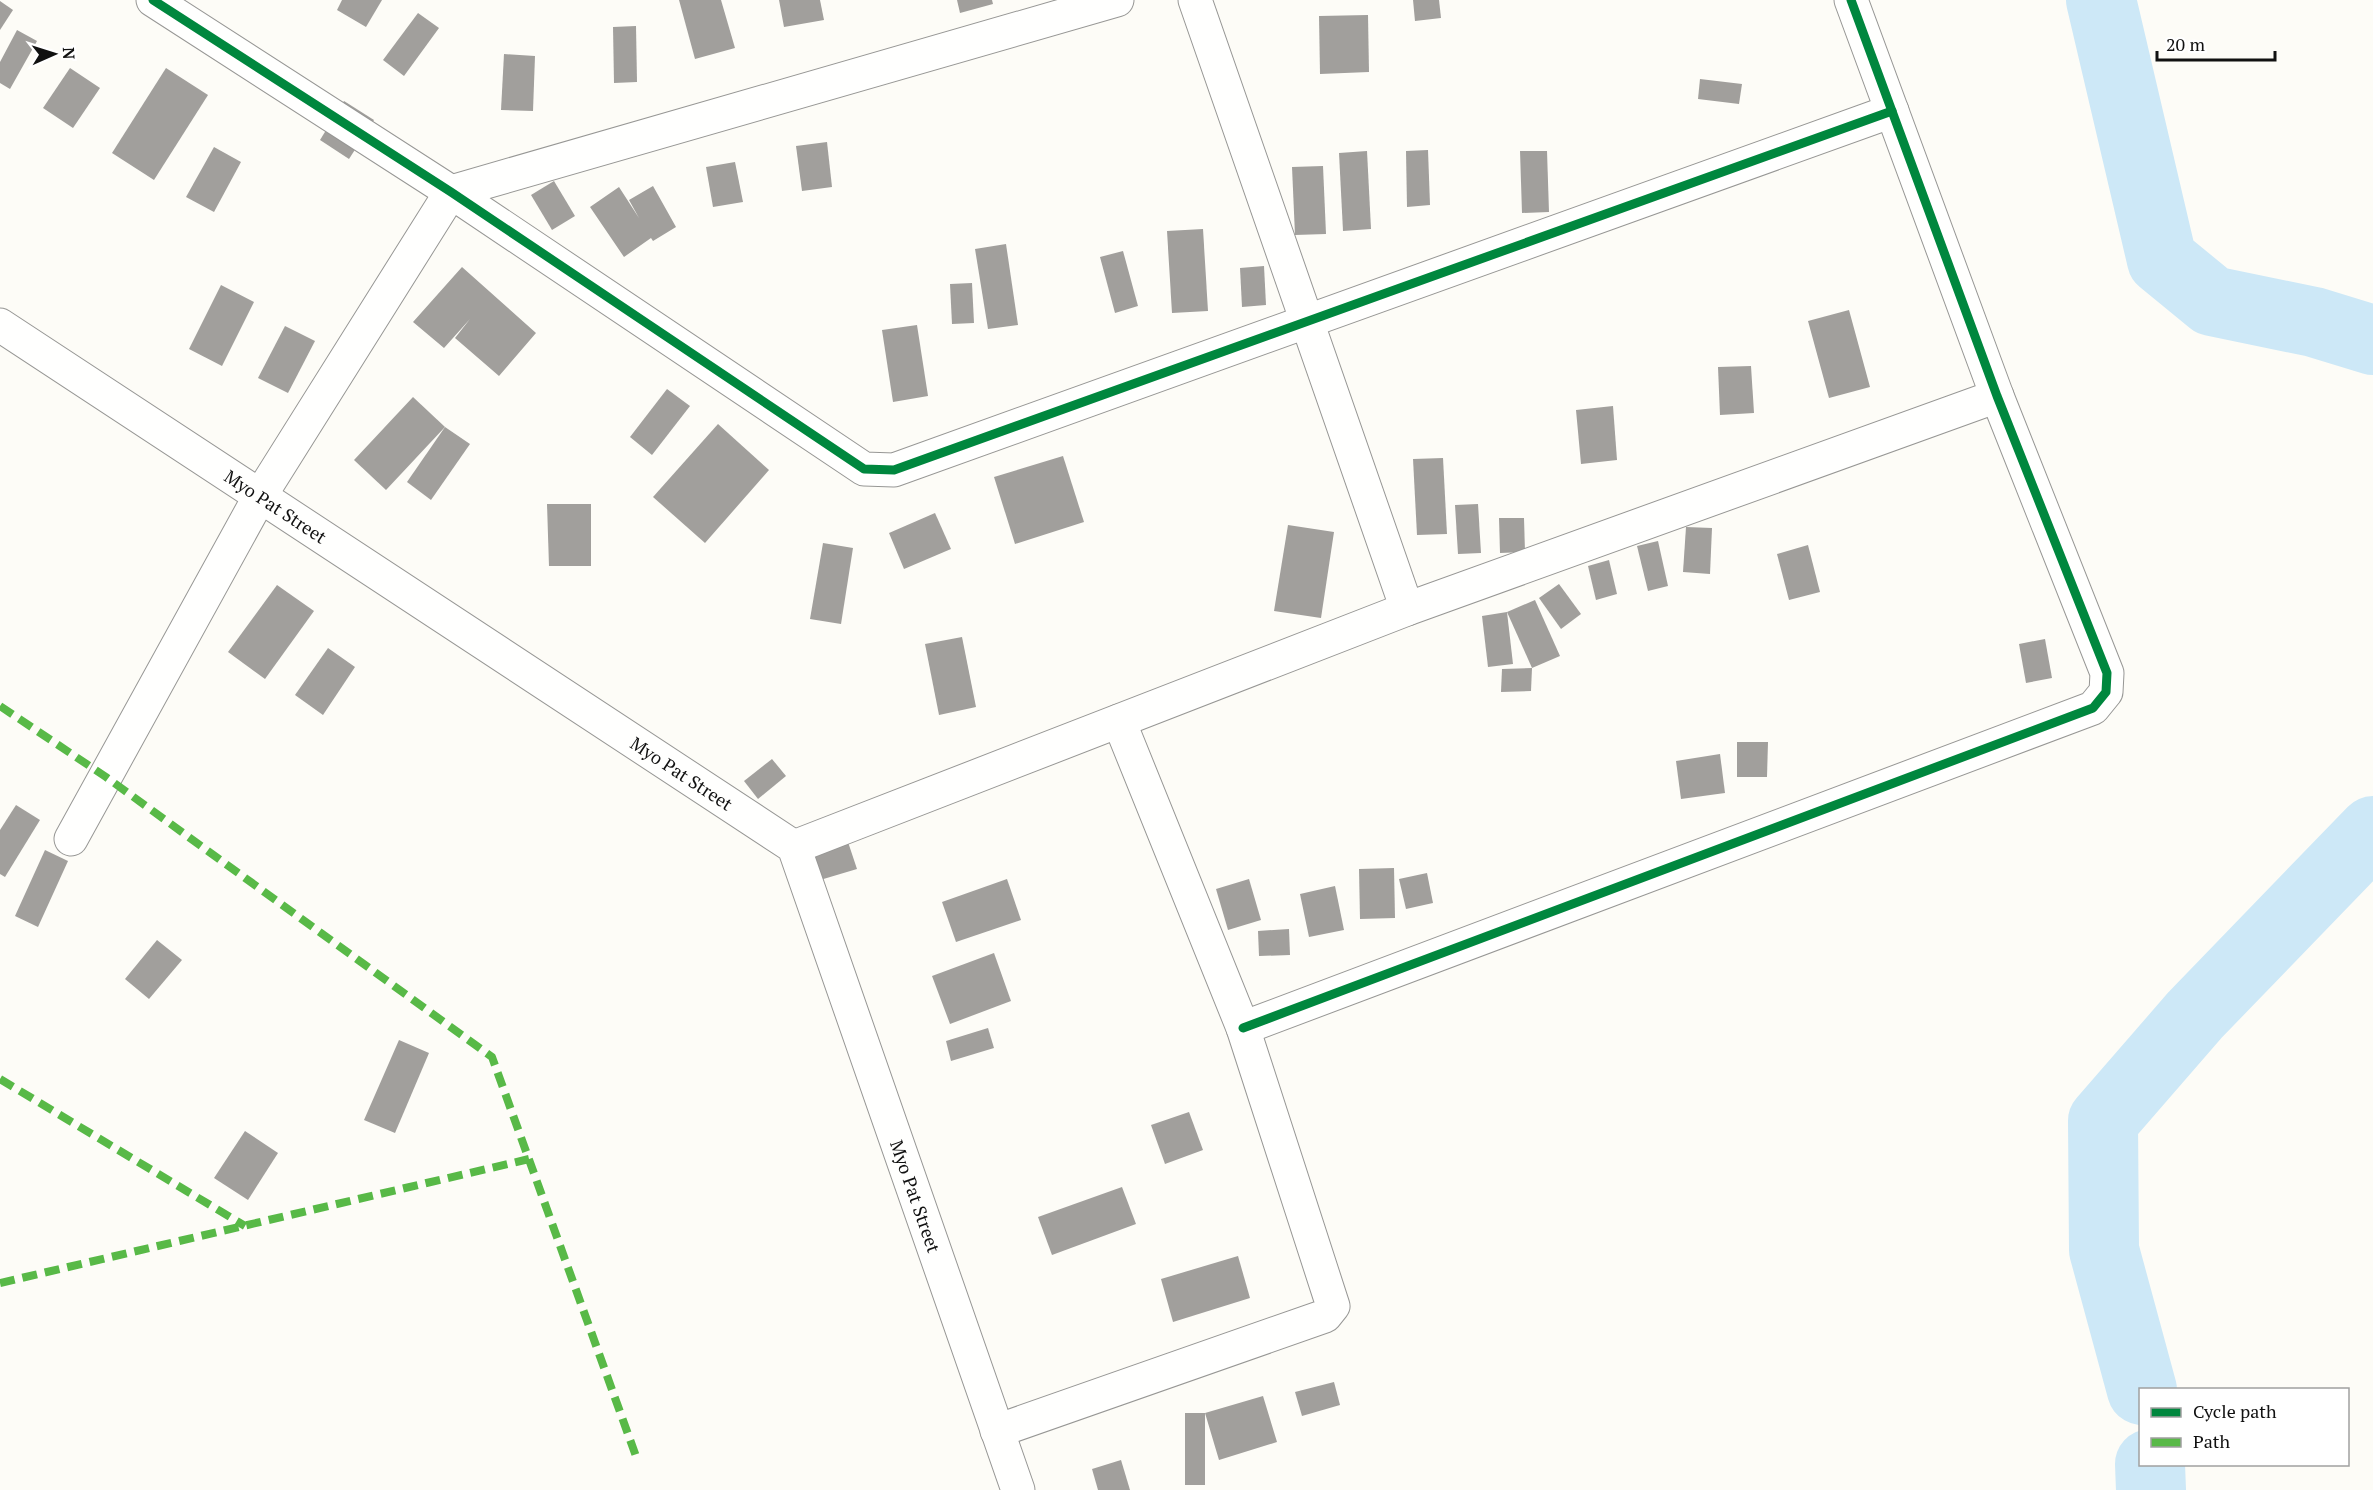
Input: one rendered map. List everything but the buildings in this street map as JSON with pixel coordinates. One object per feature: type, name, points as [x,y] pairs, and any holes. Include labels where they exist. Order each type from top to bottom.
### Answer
[{"type":"street","points":[[153,0],[451,192],[864,469],[894,470],[1892,111]]},
{"type":"street","points":[[71,839],[260,496],[451,192],[1117,0]]},
{"type":"street","points":[[1195,0],[1407,609]]},
{"type":"street","points":[[1243,1028],[2093,708],[2106,692],[2107,673],[1997,396],[1851,0]]},
{"type":"street","name":"Myo Pat Street","points":[[0,325],[794,847],[1018,1490]]},
{"type":"street","points":[[794,847],[1407,609],[1997,396]]},
{"type":"street","points":[[997,1431],[1325,1316],[1333,1306],[1243,1028],[1119,721]]},
{"type":"waterway","points":[[2101,0],[2162,260],[2212,301],[2314,322],[2373,340]]},
{"type":"waterway","points":[[2141,1388],[2104,1250],[2103,1121],[2195,1015],[2373,831]]},
{"type":"waterway","points":[[2150,1466],[2151,1490]]},
{"type":"marked path","points":[[0,706],[106,777],[492,1057],[637,1459]]},
{"type":"marked path","points":[[0,1079],[245,1226]]},
{"type":"marked path","points":[[0,1283],[529,1159]]},
{"type":"cycle path","points":[[153,0],[451,192],[864,469],[894,470],[1892,111]]},
{"type":"cycle path","points":[[1243,1028],[2093,708],[2106,692],[2107,673],[1997,396],[1851,0]]}]
